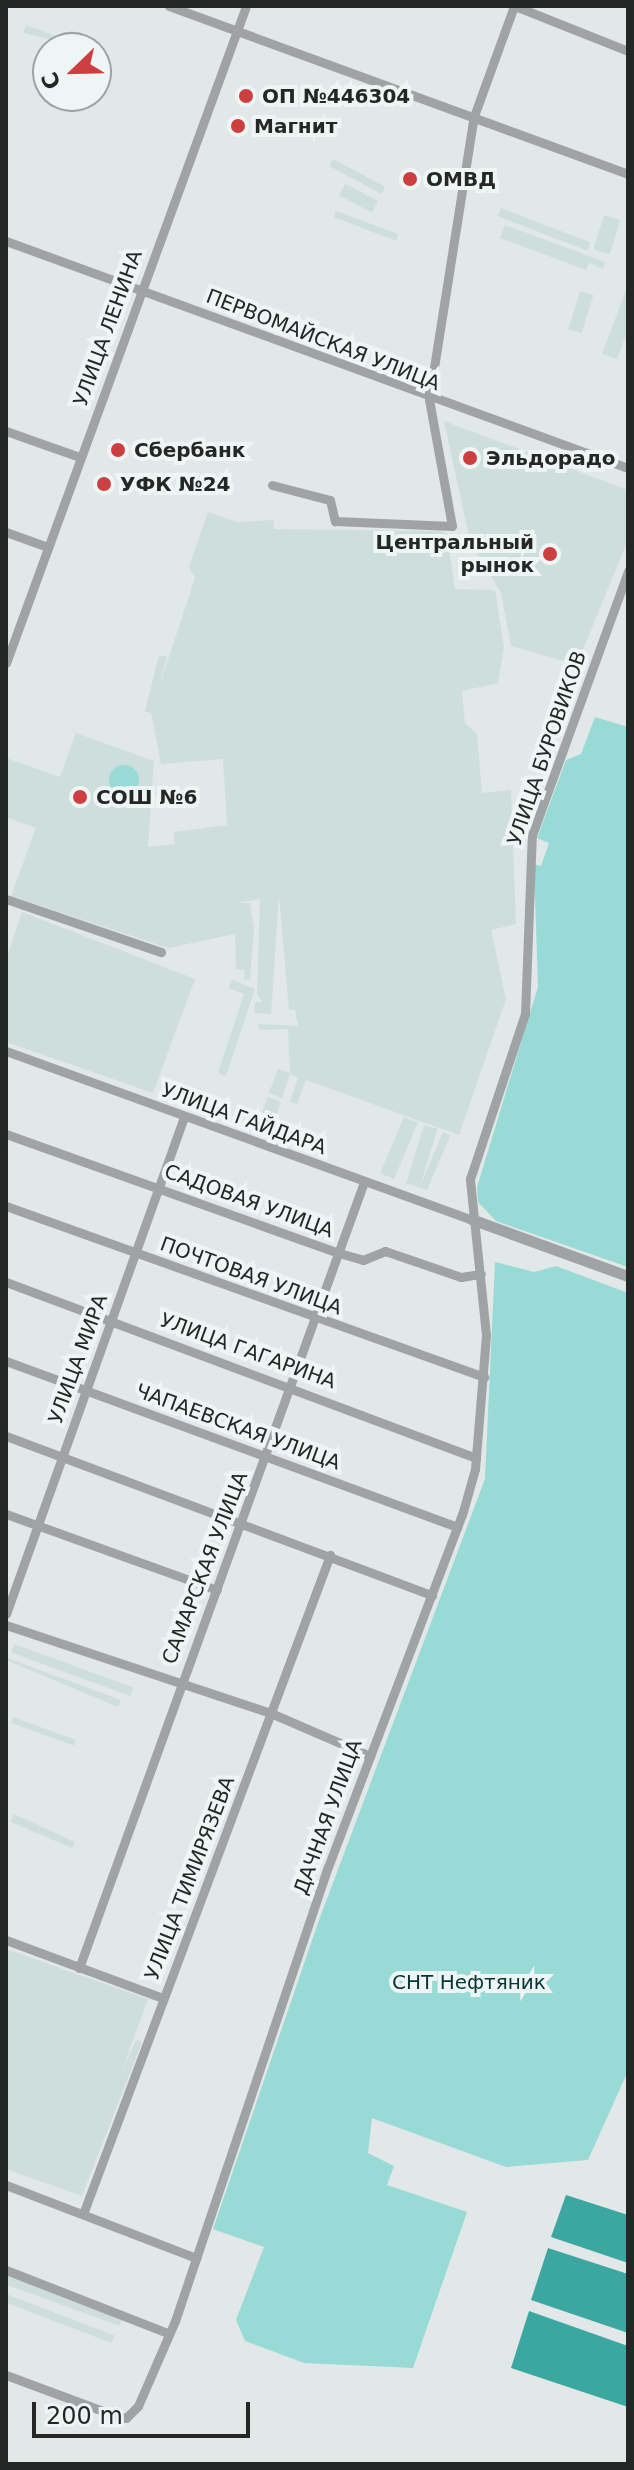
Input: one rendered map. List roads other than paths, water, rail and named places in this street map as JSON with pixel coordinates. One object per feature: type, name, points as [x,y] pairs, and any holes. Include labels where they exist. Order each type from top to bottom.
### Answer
[{"type":"street","points":[[169,6],[628,174]]},
{"type":"street","name":"УЛИЦА ЛЕНИНА","points":[[6,663],[246,6]]},
{"type":"street","points":[[272,485],[330,500],[335,521],[452,526],[429,399],[474,116],[514,6],[628,51]]},
{"type":"street","name":"ПЕРВОМАЙСКАЯ УЛИЦА","points":[[6,241],[429,399],[628,468]]},
{"type":"street","points":[[6,431],[80,457]]},
{"type":"street","points":[[6,532],[48,547]]},
{"type":"street","name":"УЛИЦА БУРОВИКОВ","points":[[471,1219],[479,1146],[529,988],[532,835],[628,571]]},
{"type":"street","points":[[6,899],[161,952]]},
{"type":"street","name":"УЛИЦА ГАЙДАРА","points":[[6,1051],[471,1219]]},
{"type":"street","name":"УЛИЦА МИРА","points":[[6,1614],[184,1117]]},
{"type":"street","name":"САДОВАЯ УЛИЦА","points":[[6,1134],[159,1186],[339,1253],[363,1260],[385,1251],[461,1277],[481,1274]]},
{"type":"street","name":"САМАРСКАЯ УЛИЦА","points":[[79,1968],[180,1686],[293,1386],[364,1182]]},
{"type":"street","name":"ПОЧТОВАЯ УЛИЦА","points":[[6,1206],[484,1377]]},
{"type":"street","points":[[471,1219],[628,1276]]},
{"type":"street","name":"ДАЧНАЯ УЛИЦА","points":[[6,2375],[116,2416],[133,2413],[196,2258],[370,1756],[457,1527],[476,1458],[484,1377],[481,1274],[471,1219]]},
{"type":"street","name":"УЛИЦА ГАГАРИНА","points":[[6,1282],[293,1386],[476,1458]]},
{"type":"street","name":"ЧАПАЕВСКАЯ УЛИЦА","points":[[6,1361],[457,1527]]},
{"type":"street","points":[[6,1436],[432,1595]]},
{"type":"street","points":[[6,1514],[217,1590]]},
{"type":"street","name":"УЛИЦА ТИМИРЯЗЕВА","points":[[83,2214],[273,1714],[330,1555]]},
{"type":"street","points":[[6,1625],[180,1686],[273,1714],[370,1756]]},
{"type":"street","points":[[6,1940],[163,1998]]},
{"type":"street","points":[[6,2185],[196,2258]]},
{"type":"street","points":[[6,2270],[165,2332]]},
{"type":"place","name":"ОП №446304","points":[[246,96]]},
{"type":"place","name":"Магнит","points":[[238,126]]},
{"type":"place","name":"ОМВД","points":[[410,179]]},
{"type":"place","name":"Сбербанк","points":[[118,450]]},
{"type":"place","name":"Эльдорадо","points":[[470,458]]},
{"type":"place","name":"УФК №24","points":[[104,484]]},
{"type":"place","name":"Центральный рынок","points":[[550,554]]},
{"type":"place","name":"СОШ №6","points":[[80,797]]},
{"type":"park label","name":"СНТ Нефтяник","points":[[469,1982]]}]
